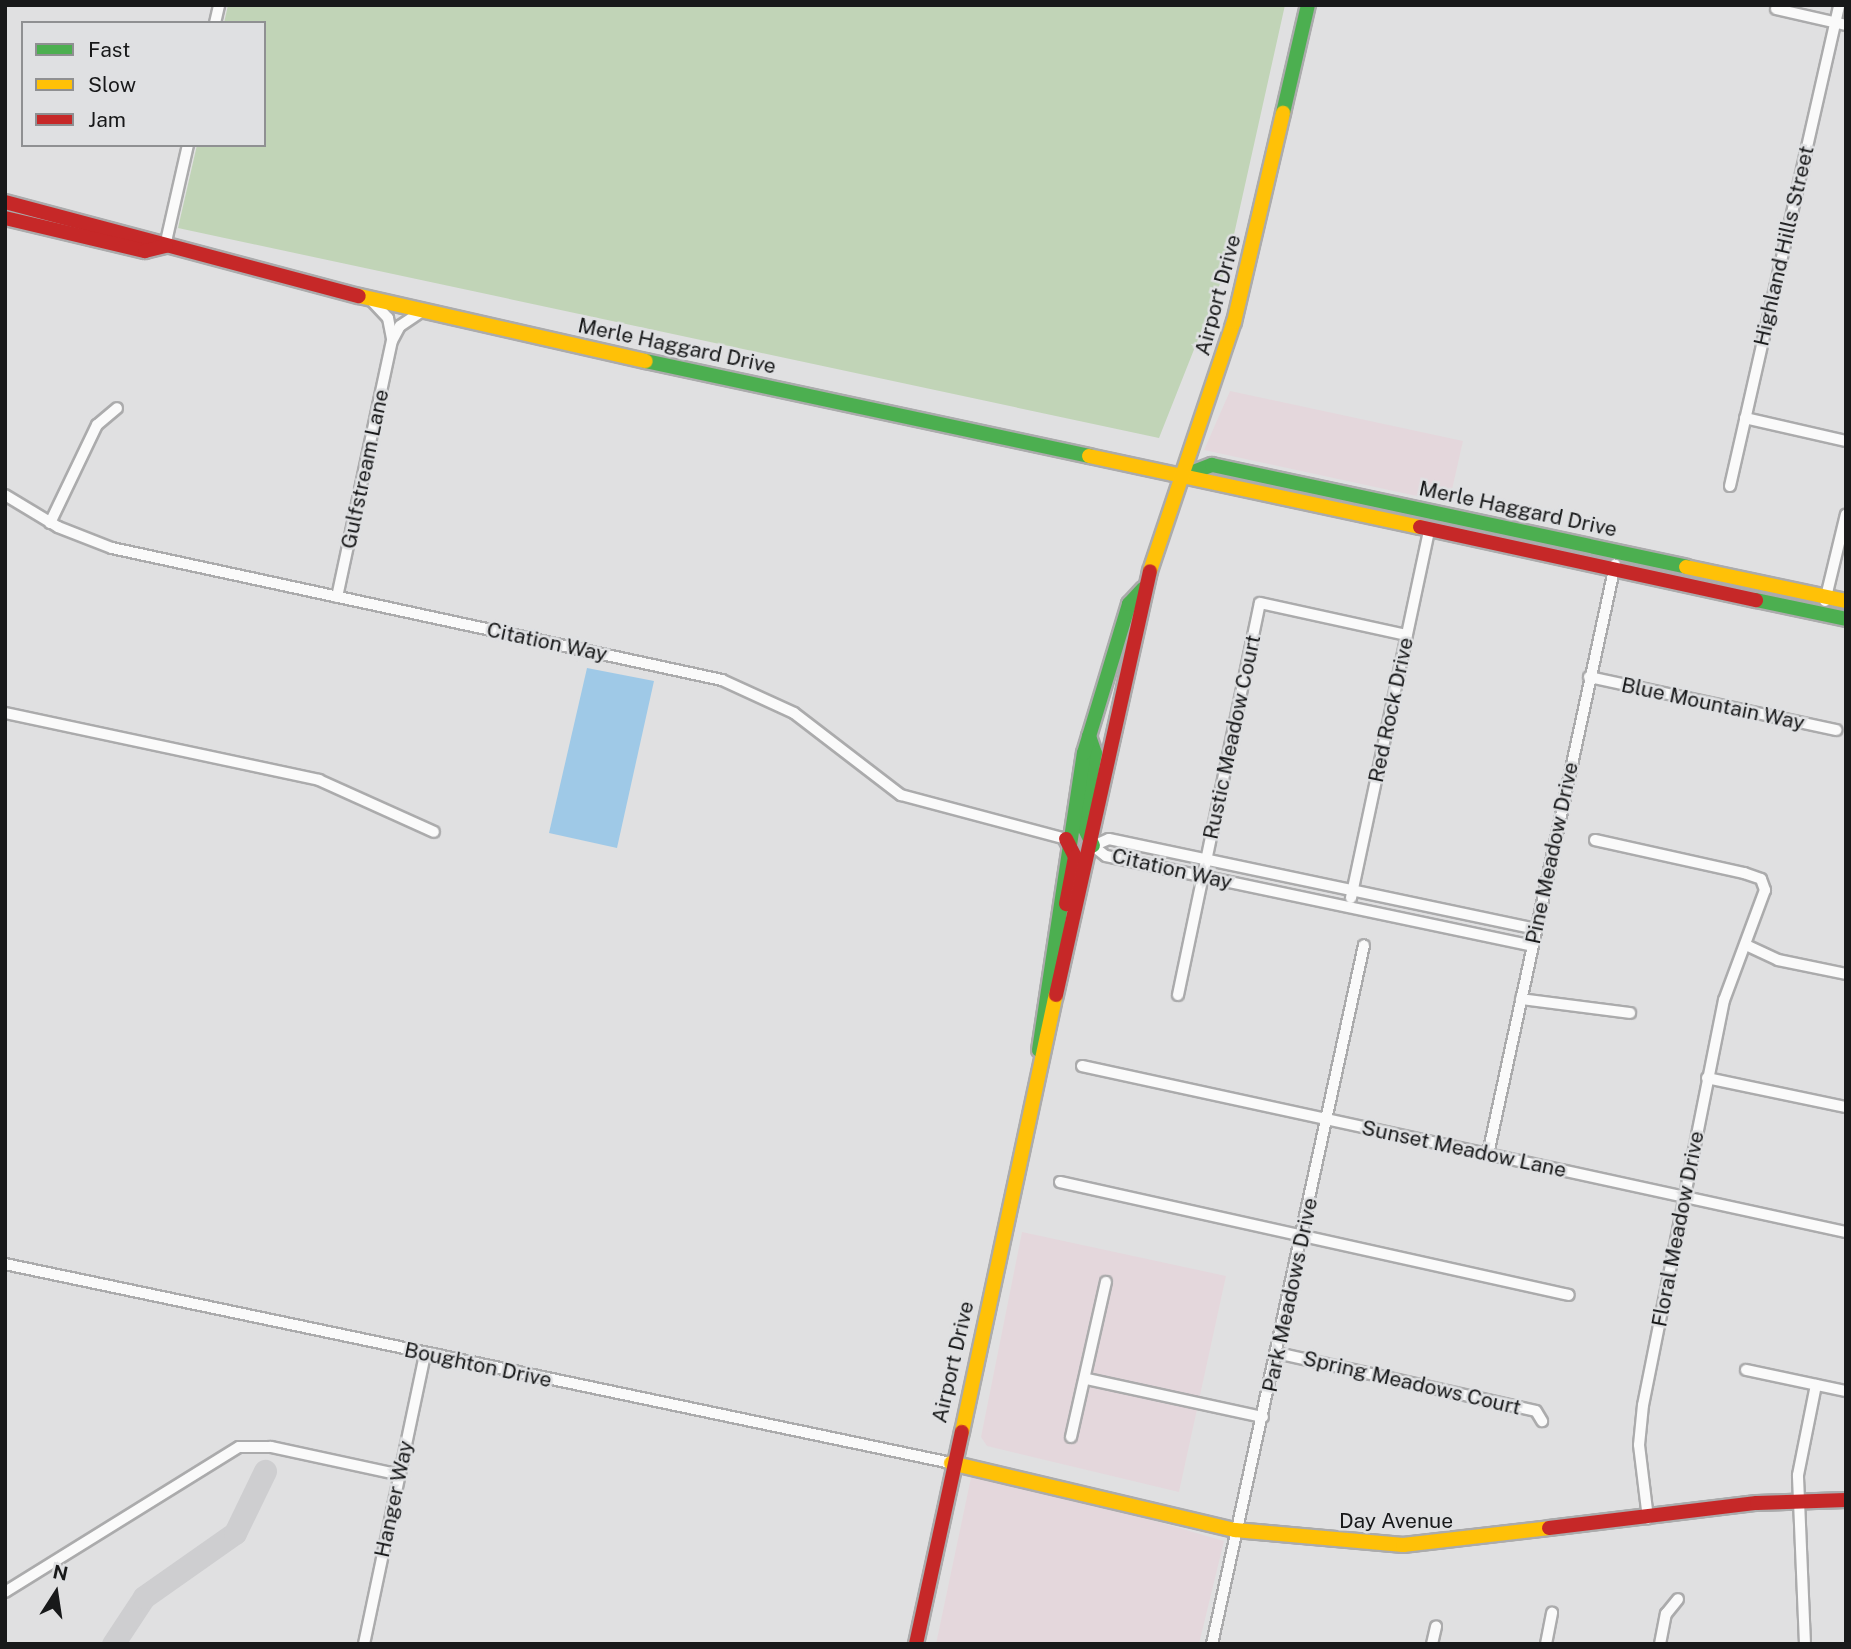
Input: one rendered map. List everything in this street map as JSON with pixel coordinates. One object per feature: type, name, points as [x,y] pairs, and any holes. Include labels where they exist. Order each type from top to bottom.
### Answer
[{"type":"main road","name":"Airport Drive","points":[[915,1644],[951,1463],[1093,846],[1144,588],[1245,281],[1308,5]]},
{"type":"main road","name":"Merle Haggard Drive","points":[[5,202],[421,313],[1846,619]]},
{"type":"main road","name":"Merle Haggard Drive","points":[[5,218],[145,251],[165,246]]},
{"type":"main road","name":"Merle Haggard Drive","points":[[1183,476],[1212,465],[1846,601]]},
{"type":"main road","name":"Airport Drive","points":[[1037,1091],[1066,839],[1089,736],[1129,604],[1144,588]]},
{"type":"main road","points":[[1089,736],[1096,754],[1082,823],[1093,846]]},
{"type":"main road","points":[[1066,839],[1075,858],[1062,925],[1068,955]]},
{"type":"main road","name":"Day Avenue","points":[[951,1463],[1236,1530],[1427,1544],[1799,1500],[1846,1500]]},
{"type":"street","name":"Highland Hills Street","points":[[1730,486],[1840,24],[1839,5]]},
{"type":"street","points":[[1776,9],[1840,24]]},
{"type":"street","points":[[165,246],[188,147]]},
{"type":"street","points":[[364,298],[384,313],[392,341]]},
{"type":"street","points":[[392,341],[404,322],[421,313]]},
{"type":"street","name":"Gulfstream Lane","points":[[337,597],[392,341]]},
{"type":"street","points":[[50,523],[97,425],[117,408]]},
{"type":"street","points":[[1745,418],[1846,441]]},
{"type":"street","name":"Citation Way","points":[[5,495],[50,523],[119,550],[729,682],[794,713],[901,795],[1066,839]]},
{"type":"street","points":[[1822,614],[1846,514]]},
{"type":"street","name":"Red Rock Drive","points":[[1349,907],[1429,530]]},
{"type":"street","name":"Pine Meadow Drive","points":[[1488,1154],[1618,552]]},
{"type":"street","name":"Rustic Meadow Court","points":[[1178,995],[1260,603],[1407,635]]},
{"type":"street","name":"Blue Mountain Way","points":[[1589,677],[1836,730]]},
{"type":"street","points":[[5,713],[318,780],[434,832]]},
{"type":"street","name":"Citation Way","points":[[1532,946],[1106,856],[1093,846],[1109,839],[1536,929]]},
{"type":"street","name":"Floral Meadow Drive","points":[[1595,840],[1761,879],[1763,904],[1727,991],[1707,1078],[1687,1198],[1641,1417],[1648,1518]]},
{"type":"street","name":"Park Meadows Drive","points":[[1212,1644],[1264,1417],[1364,945]]},
{"type":"street","points":[[1746,945],[1778,960],[1846,974]]},
{"type":"street","points":[[1521,999],[1630,1013]]},
{"type":"street","name":"Sunset Meadow Lane","points":[[1082,1066],[1846,1232]]},
{"type":"street","points":[[1707,1078],[1846,1107]]},
{"type":"street","points":[[1060,1182],[1569,1295]]},
{"type":"street","name":"Boughton Drive","points":[[5,1264],[951,1463]]},
{"type":"street","points":[[1071,1437],[1087,1379],[1106,1282]]},
{"type":"street","name":"Spring Meadows Court","points":[[1277,1353],[1536,1411],[1542,1421]]},
{"type":"street","name":"Hanger Way","points":[[363,1644],[425,1354]]},
{"type":"street","points":[[1746,1370],[1846,1391]]},
{"type":"street","points":[[1087,1379],[1264,1417]]},
{"type":"street","points":[[1805,1644],[1799,1463],[1816,1385]]},
{"type":"street","points":[[5,1592],[239,1447],[271,1447],[400,1475]]},
{"type":"street","points":[[1660,1644],[1666,1614],[1678,1598]]},
{"type":"street","points":[[1546,1644],[1552,1613]]},
{"type":"street","points":[[1432,1644],[1436,1626]]},
{"type":"shaded area","points":[[1230,391],[1463,441],[1449,503],[1204,450]]},
{"type":"shaded area","points":[[1022,1232],[1226,1276],[1179,1492],[987,1446],[981,1437]]},
{"type":"shaded area","points":[[973,1468],[1224,1541],[1199,1644],[936,1644]]},
{"type":"green space","points":[[228,5],[1285,5],[1227,266],[1159,438],[178,228],[197,147],[266,147],[266,21],[224,21]]},
{"type":"water","points":[[587,668],[654,681],[617,848],[549,833]]},
{"type":"taxiway","points":[[113,1644],[144,1597],[235,1533],[265,1471]]},
{"type":"traffic: fast","points":[[1283,113],[1308,5]]},
{"type":"traffic: fast","points":[[646,361],[1089,456]]},
{"type":"traffic: fast","points":[[1183,476],[1212,465],[1686,567]]},
{"type":"traffic: fast","points":[[1039,1050],[1084,753],[1129,604],[1143,589]]},
{"type":"traffic: fast","points":[[1756,600],[1846,619]]},
{"type":"traffic: fast","points":[[1089,736],[1095,753],[1082,823],[1093,846]]},
{"type":"traffic: slow","points":[[1150,571],[1234,322],[1283,113]]},
{"type":"traffic: slow","points":[[359,296],[646,361]]},
{"type":"traffic: slow","points":[[1089,456],[1420,527]]},
{"type":"traffic: slow","points":[[1686,567],[1846,601]]},
{"type":"traffic: slow","points":[[962,1432],[1056,995]]},
{"type":"traffic: slow","points":[[951,1463],[1235,1530],[1403,1545],[1549,1528]]},
{"type":"traffic: jam","points":[[5,202],[359,296]]},
{"type":"traffic: jam","points":[[5,218],[145,251],[165,246]]},
{"type":"traffic: jam","points":[[1420,527],[1756,600]]},
{"type":"traffic: jam","points":[[1056,995],[1150,571]]},
{"type":"traffic: jam","points":[[1066,839],[1075,857],[1066,904]]},
{"type":"traffic: jam","points":[[916,1644],[962,1432]]},
{"type":"traffic: jam","points":[[1549,1528],[1757,1503],[1846,1500]]}]
